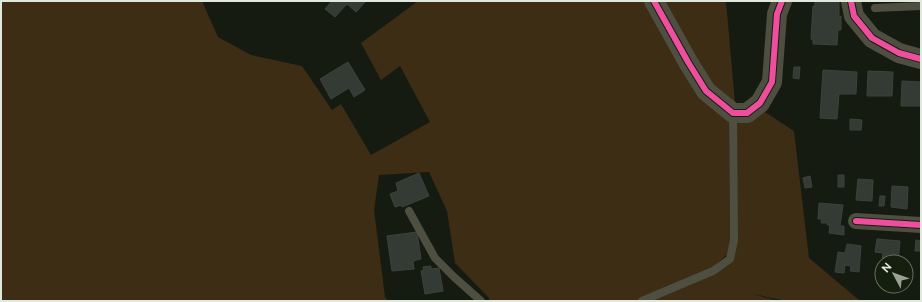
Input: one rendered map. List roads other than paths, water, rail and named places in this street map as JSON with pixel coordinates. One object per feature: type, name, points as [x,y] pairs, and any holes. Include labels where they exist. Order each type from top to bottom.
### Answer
[{"type":"street","points":[[654,1],[706,91],[733,113],[747,113],[760,103],[772,82],[777,14],[782,1]]},
{"type":"street","points":[[851,1],[854,16],[872,38],[899,53],[921,59]]},
{"type":"street","points":[[856,221],[921,226]]},
{"type":"lane","points":[[875,8],[921,6]]},
{"type":"lane","points":[[642,301],[713,271],[730,259],[734,240],[733,113]]},
{"type":"lane","points":[[409,211],[435,258],[481,301]]}]
